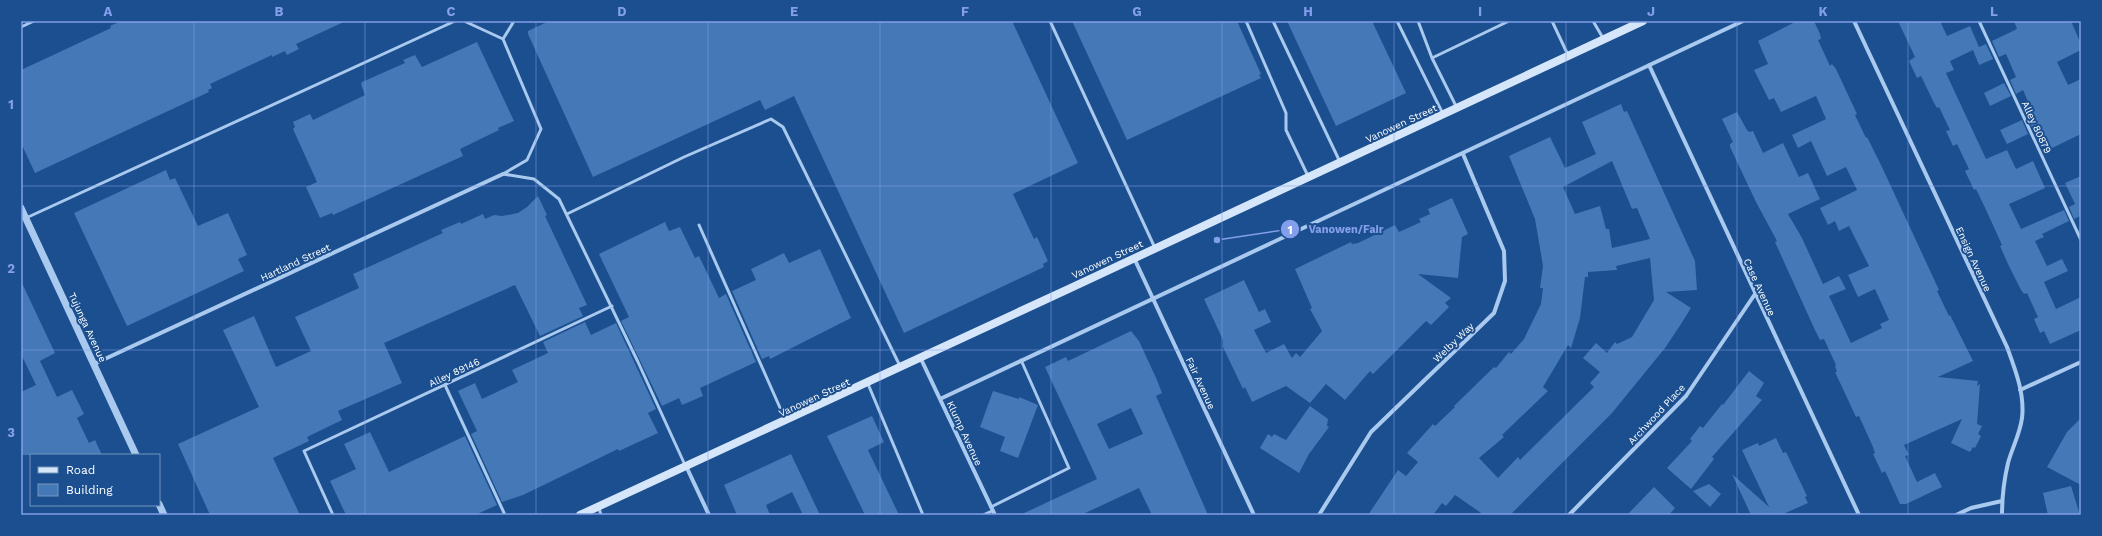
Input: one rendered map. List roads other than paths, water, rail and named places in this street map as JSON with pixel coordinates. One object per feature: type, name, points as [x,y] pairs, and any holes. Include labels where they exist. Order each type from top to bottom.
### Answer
[{"type":"main road","name":"Vanowen Street","points":[[580,515],[921,359],[1155,248],[1643,21]]},
{"type":"street","points":[[940,399],[1743,21]]},
{"type":"street","name":"Ensign Avenue","points":[[1854,21],[2007,346],[2018,376],[2022,419],[2008,463],[2002,501],[2002,515]]},
{"type":"street","name":"Case Avenue","points":[[1649,65],[1859,515]]},
{"type":"street","name":"Welby Way","points":[[1319,515],[1371,432],[1494,313],[1505,281],[1504,251],[1463,154]]},
{"type":"street","name":"Hartland Street","points":[[94,364],[503,174]]},
{"type":"street","name":"Tujunga Avenue","points":[[21,208],[136,454]]},
{"type":"street","name":"Fair Avenue","points":[[1134,258],[1254,515]]},
{"type":"street","name":"Archwood Place","points":[[1569,515],[1686,396],[1755,294]]},
{"type":"street","name":"Klump Avenue","points":[[921,359],[993,511]]},
{"type":"street","points":[[2020,390],[2081,362]]},
{"type":"street","points":[[686,466],[709,515]]},
{"type":"street","points":[[1956,515],[1971,508],[2002,501]]},
{"type":"lane","points":[[21,27],[34,21]]},
{"type":"lane","points":[[26,218],[455,21]]},
{"type":"lane","points":[[464,21],[503,39],[541,129],[527,160],[503,174]]},
{"type":"lane","points":[[503,39],[514,21]]},
{"type":"lane","points":[[1050,21],[1155,248]]},
{"type":"lane","points":[[1246,21],[1286,113],[1286,130],[1308,177]]},
{"type":"lane","points":[[1273,21],[1340,162]]},
{"type":"lane","points":[[1397,21],[1443,114]]},
{"type":"lane","points":[[1418,21],[1432,58],[1457,108]]},
{"type":"lane","points":[[1432,58],[1509,21]]},
{"type":"lane","points":[[1552,21],[1568,56]]},
{"type":"lane","points":[[1593,21],[1604,40]]},
{"type":"lane","name":"Alley 80879","points":[[1978,21],[2081,240]]},
{"type":"lane","points":[[567,214],[684,157],[771,119],[783,127],[900,368]]},
{"type":"lane","points":[[503,174],[534,179],[559,199],[612,306],[686,466]]},
{"type":"lane","points":[[699,225],[786,420]]},
{"type":"lane","name":"Alley 89146","points":[[333,515],[304,451],[612,306]]},
{"type":"lane","points":[[983,515],[993,511],[1070,468],[1021,360]]},
{"type":"lane","points":[[867,383],[923,515]]},
{"type":"lane","points":[[445,385],[505,515]]},
{"type":"lane","points":[[598,507],[601,515]]},
{"type":"place","name":"Vanowen/Fair","points":[[1217,240]]}]
